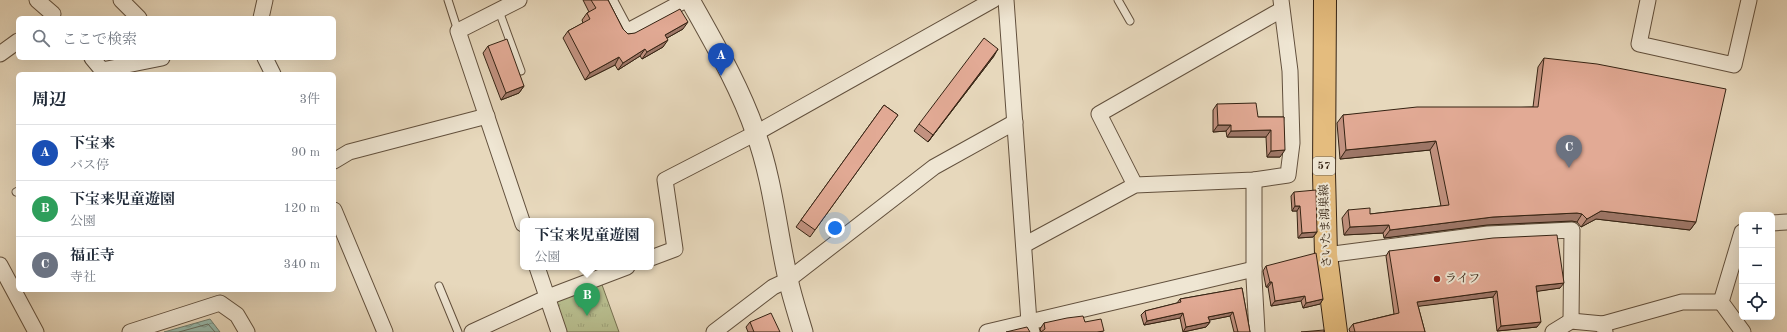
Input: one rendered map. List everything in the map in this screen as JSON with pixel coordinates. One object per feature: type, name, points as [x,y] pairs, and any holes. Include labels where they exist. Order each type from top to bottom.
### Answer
[{"type":"main road","name":"さいたま鴻巣線","points":[[1325,0],[1324,174],[1326,255],[1336,332]]},
{"type":"street","points":[[37,0],[52,16]]},
{"type":"street","points":[[121,0],[136,16]]},
{"type":"street","points":[[261,16],[265,0]]},
{"type":"street","points":[[519,0],[458,31],[521,218]]},
{"type":"street","points":[[609,0],[626,32],[686,0]]},
{"type":"street","points":[[690,0],[728,70],[756,133],[766,164],[774,199],[788,280],[803,332]]},
{"type":"street","points":[[654,257],[675,249],[665,180],[756,133],[993,0]]},
{"type":"street","points":[[1006,0],[1030,327]]},
{"type":"street","points":[[1648,0],[1639,44],[1734,65],[1749,0]]},
{"type":"street","points":[[1024,245],[1135,185],[1254,180],[1288,175],[1292,143],[1290,70],[1281,5],[1098,114],[1135,185]]},
{"type":"street","points":[[1,52],[16,42]]},
{"type":"street","points":[[94,60],[102,70],[134,66],[155,60]]},
{"type":"street","points":[[266,60],[272,72]]},
{"type":"street","points":[[336,160],[349,152],[487,116]]},
{"type":"street","points":[[714,332],[773,287],[788,280],[934,167],[1015,122]]},
{"type":"street","points":[[1254,180],[1254,269],[1257,332]]},
{"type":"street","points":[[336,215],[385,332]]},
{"type":"street","points":[[1775,223],[1787,222]]},
{"type":"street","points":[[1326,255],[1488,234],[1572,230],[1571,321]]},
{"type":"street","points":[[1721,302],[1739,242]]},
{"type":"street","points":[[0,265],[36,332]]},
{"type":"street","points":[[987,332],[1030,327],[1254,269]]},
{"type":"street","points":[[538,270],[559,332]]},
{"type":"street","points":[[472,332],[548,297],[619,270]]},
{"type":"street","points":[[1553,332],[1571,321],[1604,328],[1682,302],[1721,302]]},
{"type":"street","points":[[1721,302],[1743,332]]},
{"type":"street","points":[[130,332],[220,303],[237,315],[247,332]]},
{"type":"lane","points":[[448,0],[458,31]]},
{"type":"lane","points":[[1118,0],[1130,21]]},
{"type":"lane","points":[[499,11],[521,71]]},
{"type":"lane","points":[[439,286],[458,332]]},
{"type":"green space","points":[[601,282],[619,332],[565,332],[555,300]]},
{"type":"water","points":[[210,319],[220,332],[164,332]]},
{"type":"building","points":[[591,0],[608,0],[623,29],[628,34],[635,33],[680,9],[688,22],[665,35],[668,40],[647,52],[645,49],[623,63],[619,57],[590,73],[568,31],[590,19],[587,13],[596,8]]},
{"type":"building","points":[[984,38],[998,49],[933,135],[919,124]]},
{"type":"building","points":[[507,39],[524,86],[506,93],[488,46]]},
{"type":"building","points":[[1544,58],[1597,64],[1726,89],[1696,222],[1601,211],[1587,219],[1582,214],[1577,213],[1493,217],[1390,230],[1389,225],[1350,227],[1348,210],[1370,208],[1370,214],[1449,205],[1436,141],[1346,150],[1343,115],[1417,107],[1538,107]]},
{"type":"building","points":[[1256,103],[1258,117],[1284,117],[1285,150],[1271,151],[1271,130],[1231,131],[1231,125],[1218,125],[1217,104]]},
{"type":"building","points":[[884,105],[898,115],[815,230],[801,220]]},
{"type":"building","points":[[1316,190],[1317,232],[1302,233],[1300,206],[1295,206],[1294,192]]},
{"type":"building","points":[[1557,235],[1564,283],[1536,286],[1541,322],[1501,326],[1497,291],[1417,302],[1425,332],[1355,332],[1353,324],[1399,313],[1389,251],[1493,238]]},
{"type":"building","points":[[1316,253],[1323,299],[1306,303],[1305,296],[1275,301],[1272,282],[1270,282],[1266,266]]},
{"type":"building","points":[[1242,288],[1250,332],[1238,332],[1233,312],[1208,317],[1210,322],[1186,327],[1183,313],[1147,321],[1145,311],[1181,302],[1180,299]]},
{"type":"building","points":[[771,313],[780,332],[754,332],[750,322]]},
{"type":"building","points":[[1083,316],[1085,322],[1101,319],[1104,331],[1041,332],[1045,329],[1044,323]]},
{"type":"building","points":[[1027,327],[1030,332],[1006,332]]},
{"type":"building","points":[[1324,330],[1324,332],[1301,332]]},
{"type":"place","name":"下宝来","points":[[721,76]]},
{"type":"place","name":"福正寺","points":[[1569,168]]},
{"type":"place","name":"ライフ","points":[[1437,279]]},
{"type":"place","name":"下宝来児童遊園","points":[[587,316]]}]
